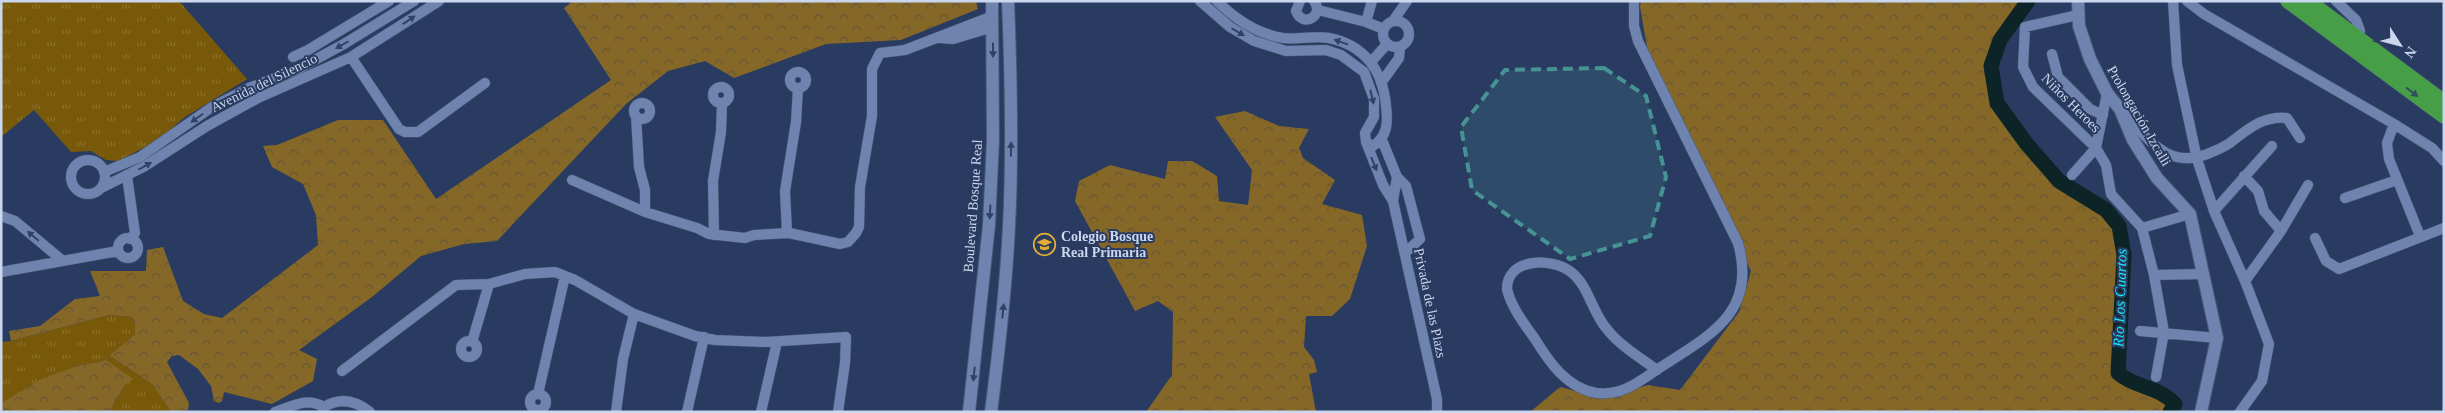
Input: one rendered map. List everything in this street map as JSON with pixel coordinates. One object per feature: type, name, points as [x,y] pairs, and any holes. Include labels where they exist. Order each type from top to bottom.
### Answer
[{"type":"highway","points":[[2288,1],[2443,112]]},
{"type":"highway","points":[[2308,1],[2443,112]]},
{"type":"highway","points":[[2320,1],[2444,89]]},
{"type":"street","points":[[293,57],[308,50],[389,1]]},
{"type":"street","name":"Avenida del Silencio","points":[[414,1],[298,69],[249,88],[212,107],[140,157],[104,172],[98,164],[86,160],[74,167],[71,173],[73,185],[77,190],[90,194],[127,176],[207,126],[250,102],[351,57],[439,1]]},
{"type":"street","name":"Boulevard Bosque Real","points":[[969,412],[989,225],[992,179],[992,1]]},
{"type":"street","points":[[991,412],[1002,315],[1010,179],[1008,1]]},
{"type":"street","points":[[1200,1],[1230,27],[1254,41],[1286,51],[1314,49],[1334,52],[1364,72],[1374,99],[1374,117],[1364,133],[1366,142],[1373,146],[1382,140],[1388,122],[1386,100],[1381,83],[1368,56],[1352,46],[1328,38],[1284,38],[1261,32],[1240,21],[1217,1]]},
{"type":"street","points":[[1300,1],[1296,11],[1302,19],[1312,19],[1316,6],[1384,29]]},
{"type":"street","points":[[1366,22],[1372,1]]},
{"type":"street","points":[[1387,44],[1384,37],[1384,29],[1393,21],[1407,1]]},
{"type":"street","points":[[1381,83],[1399,58],[1400,46],[1408,39],[1409,31],[1406,24],[1407,1]]},
{"type":"street","points":[[1634,1],[1634,26],[1638,41],[1738,243],[1742,261],[1740,288],[1726,320],[1697,344],[1637,384],[1614,393],[1588,391],[1572,383],[1559,372],[1541,350],[1508,295],[1507,284],[1511,274],[1522,265],[1542,263],[1558,266],[1570,272],[1579,281],[1606,327],[1628,348],[1657,370]]},
{"type":"street","name":"Prolongación Izcalli","points":[[2078,1],[2078,26],[2090,59],[2106,93],[2120,109],[2133,140],[2157,178],[2190,214]]},
{"type":"street","points":[[2173,1],[2177,65],[2197,159],[2214,211],[2246,281],[2269,344],[2262,381],[2240,412]]},
{"type":"street","points":[[2187,1],[2204,14],[2394,124],[2432,148],[2444,161]]},
{"type":"street","points":[[2336,1],[2356,20],[2360,31]]},
{"type":"street","name":"Niños Heroes","points":[[2078,15],[2025,27],[2023,67],[2032,87],[2096,148],[2106,164],[2111,194],[2142,228]]},
{"type":"street","points":[[572,180],[645,212],[714,235],[745,238],[754,235],[787,233],[840,244],[848,242],[859,227],[860,187],[872,116],[872,69],[875,60],[880,53],[905,50],[940,38],[948,32],[993,21]]},
{"type":"street","points":[[1393,21],[1406,24]]},
{"type":"street","points":[[374,26],[381,39]]},
{"type":"street","points":[[1371,62],[1387,44]]},
{"type":"street","points":[[1387,44],[1400,46]]},
{"type":"street","points":[[2052,54],[2058,77],[2090,109],[2103,115]]},
{"type":"street","points":[[351,57],[399,129],[405,132],[418,132],[485,83]]},
{"type":"street","points":[[787,233],[785,191],[796,122],[798,88]]},
{"type":"street","points":[[2072,175],[2096,148],[2106,93]]},
{"type":"street","points":[[714,235],[713,181],[721,132],[722,103]]},
{"type":"street","points":[[2120,109],[2156,146],[2178,159],[2197,159],[2229,144],[2254,124],[2274,117],[2287,118],[2300,138]]},
{"type":"street","points":[[636,116],[640,167],[645,190],[645,212]]},
{"type":"street","points":[[2394,124],[2387,143],[2389,159],[2420,236]]},
{"type":"street","points":[[1382,140],[1397,177],[1406,186],[1420,239],[1405,253]]},
{"type":"street","name":"Privada de las Plazs","points":[[1366,142],[1383,185],[1393,200],[1437,399],[1437,412]]},
{"type":"street","points":[[2214,211],[2272,146]]},
{"type":"street","points":[[101,188],[104,172]]},
{"type":"street","points":[[118,251],[120,242],[130,239],[135,233],[127,176]]},
{"type":"street","points":[[2244,176],[2258,191],[2264,211],[2281,231]]},
{"type":"street","points":[[1383,185],[1397,177]]},
{"type":"street","name":"Privada de las Plazs","points":[[1393,200],[1397,177]]},
{"type":"street","points":[[992,179],[1010,179]]},
{"type":"street","points":[[2344,198],[2396,180]]},
{"type":"street","points":[[2246,281],[2281,231],[2308,185]]},
{"type":"street","points":[[2156,377],[2164,332],[2154,275],[2142,228],[2190,214],[2202,274],[2218,338],[2201,412]]},
{"type":"street","points":[[1,216],[15,221],[63,261]]},
{"type":"street","points":[[2315,238],[2326,261],[2339,269],[2444,228]]},
{"type":"street","points":[[118,251],[125,258],[134,255],[137,246],[130,239]]},
{"type":"street","points":[[1,272],[118,251]]},
{"type":"street","points":[[342,371],[456,285],[490,284],[525,274],[554,272],[634,314],[704,337],[777,342],[846,337],[845,363],[838,412]]},
{"type":"street","points":[[2154,275],[2202,274]]},
{"type":"street","points":[[538,394],[564,276]]},
{"type":"street","points":[[472,342],[490,284]]},
{"type":"street","points":[[616,412],[623,359],[634,314]]},
{"type":"street","points":[[2140,331],[2218,338]]},
{"type":"street","points":[[687,412],[704,337]]},
{"type":"street","points":[[761,412],[777,342]]},
{"type":"street","points":[[275,412],[306,401],[324,410],[334,401],[346,400],[370,412]]},
{"type":"highlighted area","points":[[1604,68],[1646,96],[1666,177],[1650,236],[1570,259],[1472,190],[1461,127],[1505,70]]},
{"type":"green space","points":[[1,1],[179,1],[247,79],[185,117],[157,141],[118,161],[106,160],[91,151],[71,152],[34,110],[1,137]]},
{"type":"green space","points":[[573,1],[976,1],[978,9],[901,40],[826,44],[734,78],[705,61],[668,71],[626,104],[497,241],[464,244],[421,256],[372,297],[299,350],[317,359],[313,381],[272,404],[224,392],[222,401],[219,403],[214,401],[211,386],[198,369],[179,355],[172,356],[167,362],[189,403],[188,410],[171,412],[152,384],[110,356],[106,360],[133,379],[125,385],[109,412],[1,412],[1,403],[42,379],[77,366],[103,361],[135,334],[135,323],[131,317],[109,315],[11,341],[9,331],[40,326],[75,299],[100,296],[90,271],[146,271],[147,250],[163,247],[183,301],[204,314],[222,318],[318,245],[316,215],[303,184],[272,167],[263,146],[277,145],[338,120],[383,120],[436,199],[611,80],[564,8]]},
{"type":"green space","points":[[1641,1],[2028,1],[2000,40],[1991,66],[1997,103],[2026,143],[2059,181],[2106,210],[2119,228],[2124,255],[2118,373],[2132,382],[2161,393],[2168,398],[2175,404],[2170,412],[1530,412],[1560,387],[1602,398],[1648,385],[1680,390],[1739,312],[1751,271],[1647,47],[1640,7]]},
{"type":"green space","points":[[1245,111],[1279,126],[1309,129],[1299,148],[1303,158],[1335,180],[1322,204],[1362,215],[1367,246],[1350,299],[1332,316],[1306,316],[1304,347],[1314,360],[1317,372],[1309,374],[1316,412],[1146,412],[1172,375],[1173,312],[1158,301],[1135,311],[1075,201],[1079,181],[1110,165],[1165,179],[1168,161],[1192,161],[1217,176],[1219,201],[1248,205],[1252,170],[1215,117]]},
{"type":"green space","points":[[109,315],[131,317],[135,323],[135,334],[103,361],[77,366],[1,403],[1,342]]},
{"type":"green space","points":[[110,356],[152,384],[171,412],[109,412],[125,385],[106,360]]},
{"type":"waterway","name":"Río Los Cuartos","points":[[2028,1],[2000,40],[1991,66],[1997,103],[2026,143],[2059,181],[2106,210],[2119,226],[2124,255],[2118,373],[2132,382],[2161,393],[2168,398],[2175,404],[2170,412]]},
{"type":"place","name":"Colegio Bosque Real Primaria","points":[[1045,244]]}]
